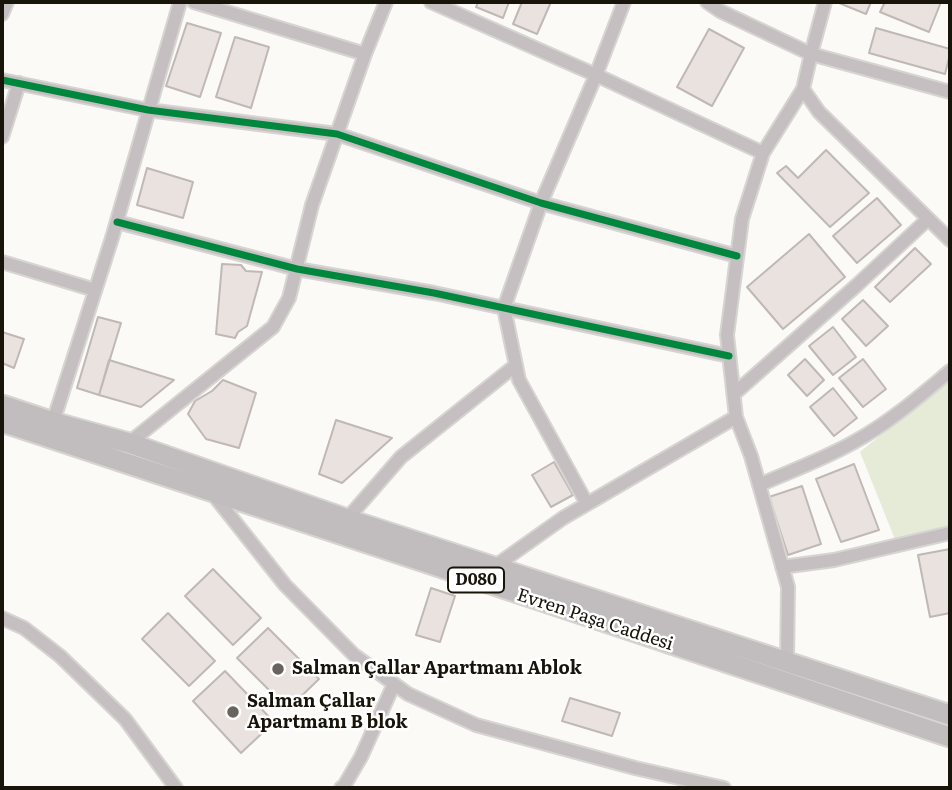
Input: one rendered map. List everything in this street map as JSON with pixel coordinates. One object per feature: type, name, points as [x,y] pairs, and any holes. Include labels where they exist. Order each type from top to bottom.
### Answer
[{"type":"highway","name":"Evren Paşa Caddesi","points":[[2,405],[129,443],[347,519],[950,715]]},
{"type":"highway","name":"Evren Paşa Caddesi","points":[[2,422],[950,737]]},
{"type":"street","points":[[2,14],[7,2]]},
{"type":"street","points":[[53,422],[117,222],[180,2]]},
{"type":"street","points":[[194,2],[365,54]]},
{"type":"street","points":[[129,443],[273,327],[289,299],[312,205],[386,2]]},
{"type":"street","points":[[431,2],[763,153]]},
{"type":"street","points":[[587,504],[519,380],[504,308],[541,203],[624,2]]},
{"type":"street","points":[[707,2],[720,11],[811,54],[950,92]]},
{"type":"street","points":[[787,662],[788,587],[751,456],[736,417],[727,335],[742,219],[763,153],[803,89],[825,2]]},
{"type":"street","points":[[2,80],[148,110],[337,134],[541,203],[737,256]]},
{"type":"street","points":[[2,137],[19,83]]},
{"type":"street","points":[[803,89],[819,112],[950,240]]},
{"type":"street","points":[[734,394],[858,285],[928,219]]},
{"type":"street","points":[[117,222],[297,269],[434,293],[729,356]]},
{"type":"street","points":[[2,262],[95,290]]},
{"type":"street","points":[[347,519],[401,457],[516,365]]},
{"type":"street","points":[[759,485],[856,441],[950,371]]},
{"type":"street","points":[[494,567],[562,518],[736,417]]},
{"type":"street","points":[[210,490],[285,585],[354,655],[408,694],[475,725],[635,768],[724,788]]},
{"type":"street","points":[[782,567],[834,560],[950,533]]},
{"type":"street","points":[[2,618],[24,628],[60,656],[125,719],[176,788]]},
{"type":"street","points":[[341,788],[360,757],[394,684]]},
{"type":"green space","points":[[950,378],[950,526],[896,542],[860,452]]},
{"type":"building","points":[[478,2],[509,2],[503,18],[476,7]]},
{"type":"building","points":[[522,2],[551,2],[537,34],[513,24]]},
{"type":"building","points":[[840,2],[871,2],[866,14]]},
{"type":"building","points":[[885,2],[941,2],[929,32],[880,12]]},
{"type":"building","points":[[187,23],[221,33],[200,97],[166,86]]},
{"type":"building","points":[[876,28],[950,49],[945,74],[869,53]]},
{"type":"building","points":[[709,29],[744,48],[712,106],[677,87]]},
{"type":"building","points":[[235,37],[269,47],[251,108],[216,97]]},
{"type":"building","points":[[826,150],[869,193],[830,227],[777,173],[786,166],[798,178]]},
{"type":"building","points":[[147,168],[193,182],[183,218],[137,205]]},
{"type":"building","points":[[877,198],[901,225],[857,263],[833,236]]},
{"type":"building","points":[[809,234],[845,277],[783,329],[747,287]]},
{"type":"building","points":[[915,248],[931,264],[890,302],[875,287]]},
{"type":"building","points":[[222,264],[241,265],[246,271],[262,272],[247,326],[238,332],[235,338],[216,334]]},
{"type":"building","points":[[863,300],[888,326],[866,346],[842,319]]},
{"type":"building","points":[[98,317],[121,323],[99,395],[77,388]]},
{"type":"building","points":[[833,327],[856,357],[833,375],[809,346]]},
{"type":"building","points":[[2,332],[24,339],[14,368],[2,363]]},
{"type":"building","points":[[805,359],[824,380],[807,396],[788,375]]},
{"type":"building","points":[[863,359],[886,389],[863,407],[839,378]]},
{"type":"building","points":[[109,360],[174,380],[141,407],[99,395]]},
{"type":"building","points":[[223,380],[256,393],[239,448],[206,439],[188,414],[195,401],[212,391]]},
{"type":"building","points":[[833,388],[857,418],[834,436],[810,407]]},
{"type":"building","points":[[336,420],[392,438],[342,483],[319,474]]},
{"type":"building","points":[[554,462],[573,495],[551,507],[532,475]]},
{"type":"building","points":[[854,464],[879,530],[841,542],[816,479]]},
{"type":"building","points":[[802,486],[821,544],[788,555],[769,497]]},
{"type":"building","points":[[950,549],[950,613],[930,617],[918,555]]},
{"type":"building","points":[[213,569],[261,618],[233,645],[185,596]]},
{"type":"building","points":[[431,588],[455,596],[440,642],[416,635]]},
{"type":"building","points":[[168,613],[215,661],[189,686],[142,639]]},
{"type":"building","name":"Salman Çallar Apartmanı Ablok","points":[[268,628],[319,679],[288,709],[237,658]]},
{"type":"building","name":"Salman Çallar Apartmanı B blok","points":[[225,671],[274,722],[241,753],[193,701]]},
{"type":"building","points":[[570,698],[620,713],[612,736],[562,721]]},
{"type":"cycle path","points":[[2,80],[148,110],[337,134],[541,203],[737,256]]},
{"type":"cycle path","points":[[117,222],[297,269],[434,293],[729,356]]},
{"type":"place","name":"Salman Çallar Apartmanı Ablok","points":[[278,669]]},
{"type":"place","name":"Salman Çallar Apartmanı B blok","points":[[233,712]]}]
